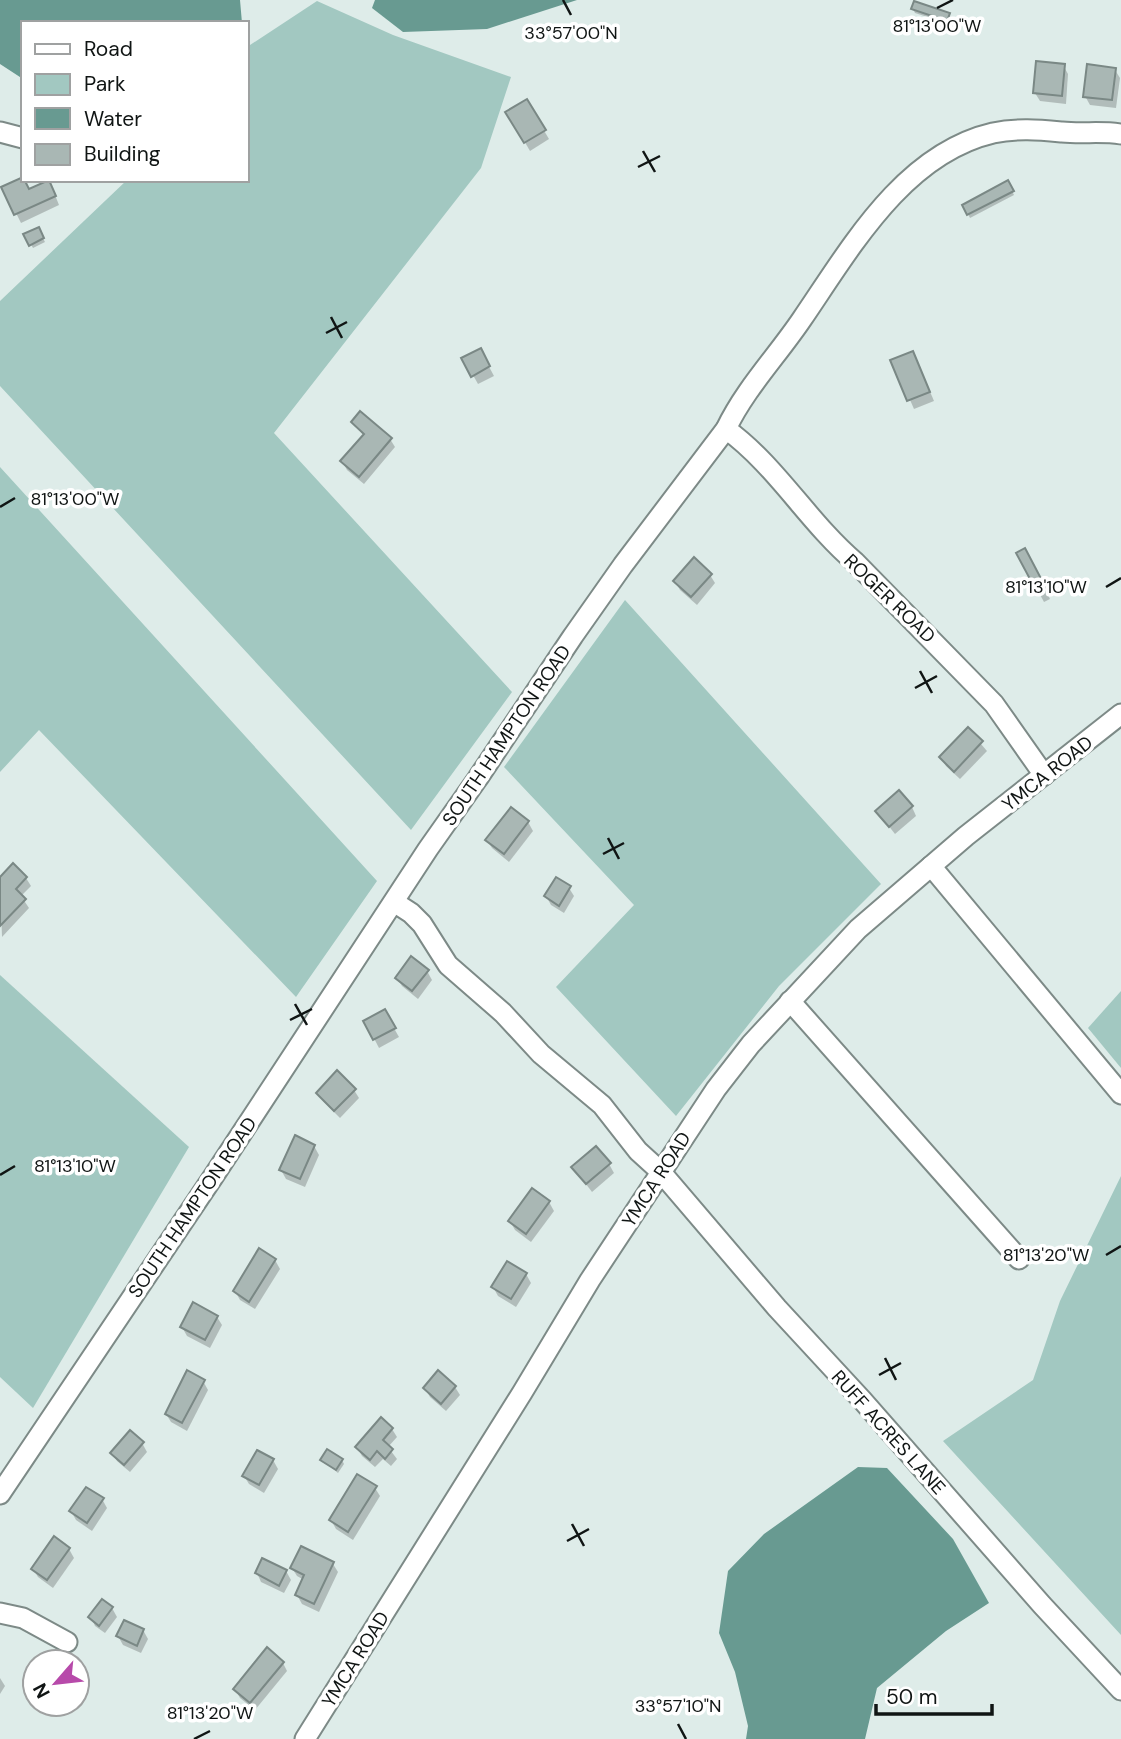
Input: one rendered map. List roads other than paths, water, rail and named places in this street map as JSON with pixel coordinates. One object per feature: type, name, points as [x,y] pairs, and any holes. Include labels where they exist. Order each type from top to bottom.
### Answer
[{"type":"street","name":"SOUTH HAMPTON ROAD","points":[[0,1494],[573,636],[726,429],[735,409],[871,223],[919,172],[942,155],[992,133],[1039,129],[1121,134]]},
{"type":"street","points":[[0,132],[21,137]]},
{"type":"street","name":"ROGER ROAD","points":[[726,429],[746,444],[835,545],[855,562],[994,704],[1044,775]]},
{"type":"street","name":"YMCA ROAD","points":[[305,1739],[590,1280],[716,1088],[751,1044],[858,929],[931,866],[1121,714]]},
{"type":"street","points":[[931,866],[1121,1094]]},
{"type":"street","name":"RUFF ACRES LANE","points":[[394,902],[422,924],[448,965],[503,1013],[541,1054],[602,1105],[638,1151],[660,1171],[777,1308],[1121,1690]]},
{"type":"street","points":[[790,1001],[1018,1259]]},
{"type":"street","points":[[0,1613],[23,1618],[67,1642]]},
{"type":"water","points":[[0,0],[240,0],[242,21],[21,21],[21,78],[0,64]]},
{"type":"water","points":[[375,0],[577,0],[487,29],[403,32],[372,8]]},
{"type":"water","points":[[858,1467],[887,1468],[953,1539],[989,1603],[946,1631],[877,1688],[865,1739],[746,1739],[748,1726],[735,1672],[719,1633],[728,1571],[764,1534]]}]
